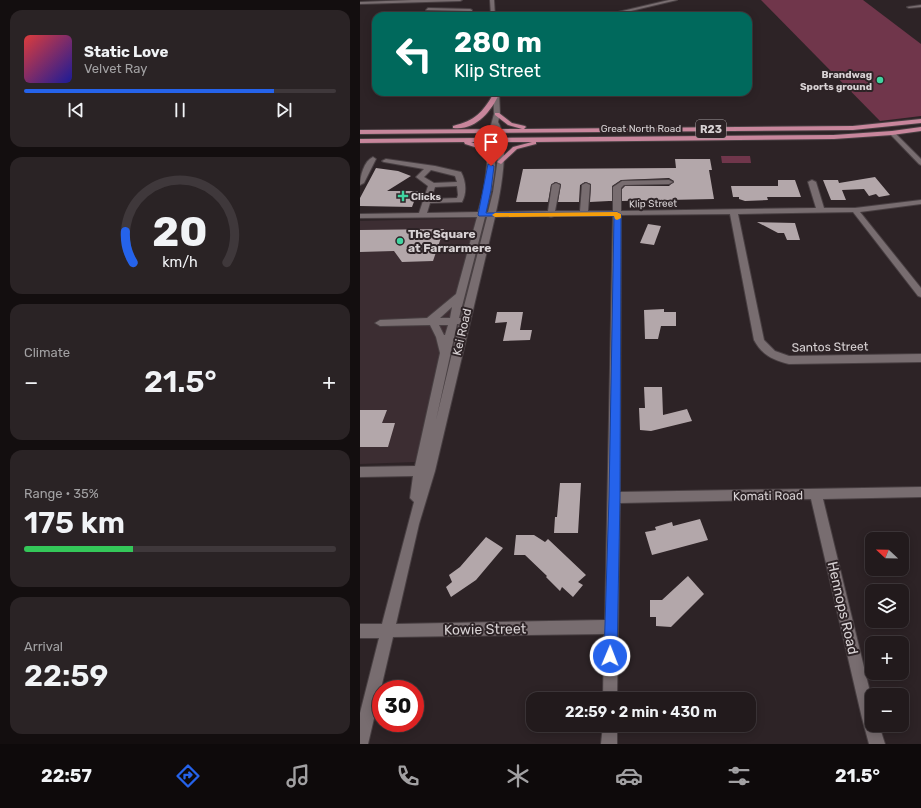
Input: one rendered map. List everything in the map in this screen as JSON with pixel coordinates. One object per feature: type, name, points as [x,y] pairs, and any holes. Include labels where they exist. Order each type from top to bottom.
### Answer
[{"type":"main road","points":[[423,131],[457,127],[475,120],[488,110],[495,96]]},
{"type":"main road","points":[[497,114],[510,124],[538,130]]},
{"type":"main road","name":"Great North Road","points":[[360,132],[854,128],[921,121]]},
{"type":"main road","name":"Great North Road","points":[[360,141],[834,137],[892,133],[921,129]]},
{"type":"main road","points":[[501,162],[510,152],[526,144],[580,138]]},
{"type":"main road","points":[[453,141],[476,145],[485,150],[491,159]]},
{"type":"street","points":[[360,3],[460,0]]},
{"type":"street","points":[[492,0],[492,12]]},
{"type":"street","points":[[621,12],[675,0]]},
{"type":"street","points":[[909,7],[921,6]]},
{"type":"street","points":[[428,9],[470,10],[470,12]]},
{"type":"street","points":[[496,96],[496,123],[500,131]]},
{"type":"street","name":"Kei Road","points":[[360,744],[413,524],[459,321],[486,215],[491,159],[490,140],[496,123]]},
{"type":"street","name":"Kei Road","points":[[424,471],[445,353],[459,321],[460,295],[486,215],[498,184],[501,162],[499,139],[500,131]]},
{"type":"street","points":[[892,133],[921,163]]},
{"type":"street","points":[[360,183],[373,158]]},
{"type":"street","points":[[386,161],[428,167],[458,174],[460,177],[462,195],[459,200],[427,201]]},
{"type":"street","points":[[428,167],[420,178],[432,185],[461,184]]},
{"type":"street","points":[[610,692],[614,498],[617,187],[622,183],[669,182]]},
{"type":"street","points":[[812,182],[821,211]]},
{"type":"street","points":[[422,216],[432,185]]},
{"type":"street","points":[[551,215],[556,185]]},
{"type":"street","points":[[584,214],[586,185]]},
{"type":"street","name":"Klip Street","points":[[360,216],[821,211],[854,210],[921,202]]},
{"type":"street","points":[[854,210],[921,294]]},
{"type":"street","name":"Santos Street","points":[[734,212],[760,340],[762,347],[769,353],[778,358],[789,360],[921,358]]},
{"type":"street","points":[[431,321],[460,295]]},
{"type":"street","points":[[431,321],[440,337],[445,353]]},
{"type":"street","points":[[380,323],[459,321]]},
{"type":"street","points":[[360,472],[424,471]]},
{"type":"street","name":"Komati Road","points":[[614,498],[921,492]]},
{"type":"street","name":"Hennops Road","points":[[816,495],[868,718],[878,744]]},
{"type":"street","name":"Kowie Street","points":[[360,631],[611,627]]},
{"type":"street","points":[[609,744],[610,732]]},
{"type":"shaded area","name":"Brandwag Sports ground","points":[[761,0],[863,0],[921,44],[921,116],[880,121]]},
{"type":"shaded area","points":[[721,156],[750,156],[751,163],[722,163]]},
{"type":"shaded area","name":"The Square at Farrarmere","points":[[480,218],[415,462],[360,464],[360,221]]},
{"type":"building","points":[[675,159],[710,159],[712,170],[709,170],[714,199],[622,201],[622,189],[625,186],[669,186],[674,181],[669,178],[621,180],[612,186],[612,201],[590,202],[591,184],[585,182],[580,185],[579,202],[558,202],[561,184],[555,182],[551,185],[548,202],[516,202],[523,169],[676,168]]},
{"type":"building","points":[[376,168],[398,171],[411,176],[387,191],[418,191],[412,207],[360,206],[360,198]]},
{"type":"building","points":[[875,177],[890,195],[879,197],[876,194],[869,196],[864,189],[842,190],[846,200],[831,200],[823,180],[838,180],[839,183]]},
{"type":"building","points":[[778,180],[795,180],[801,197],[767,197],[768,200],[745,201],[739,199],[739,197],[733,197],[731,186],[778,186]]},
{"type":"building","points":[[757,222],[795,223],[800,240],[787,240],[784,233],[778,233]]},
{"type":"building","points":[[648,224],[661,226],[654,245],[640,243]]},
{"type":"building","name":"The Square at Farrarmere","points":[[444,229],[433,261],[402,262],[394,251],[360,252],[360,230]]},
{"type":"building","points":[[664,309],[664,312],[676,312],[676,326],[661,326],[658,339],[645,339],[644,310]]},
{"type":"building","points":[[497,312],[523,312],[520,330],[532,330],[530,340],[503,341],[507,322],[495,323]]},
{"type":"building","points":[[644,387],[662,387],[663,415],[687,409],[692,421],[651,431],[640,430],[639,408],[645,408]]},
{"type":"building","points":[[360,410],[387,410],[382,423],[395,423],[388,447],[360,447]]},
{"type":"building","points":[[560,483],[581,483],[578,533],[554,533]]},
{"type":"building","points":[[700,519],[708,540],[652,555],[645,532],[656,530],[655,527],[672,522],[673,526]]},
{"type":"building","points":[[516,535],[534,535],[545,542],[548,539],[586,575],[578,582],[583,585],[573,597],[562,587],[560,591],[525,555],[514,555]]},
{"type":"building","points":[[486,537],[503,548],[476,580],[451,597],[446,587],[452,582],[449,575],[460,567]]},
{"type":"building","points":[[688,576],[704,594],[671,627],[656,626],[656,617],[650,617],[650,600],[662,600]]},
{"type":"slow traffic","points":[[495,215],[617,214],[617,218]]},
{"type":"place","name":"Brandwag Sports ground","points":[[880,80]]},
{"type":"place","name":"Clicks","points":[[403,196]]},
{"type":"place","name":"The Square at Farrarmere","points":[[400,241]]},
{"type":"route","points":[[491,166],[488,190],[482,215],[617,214],[614,498],[610,656]]}]
